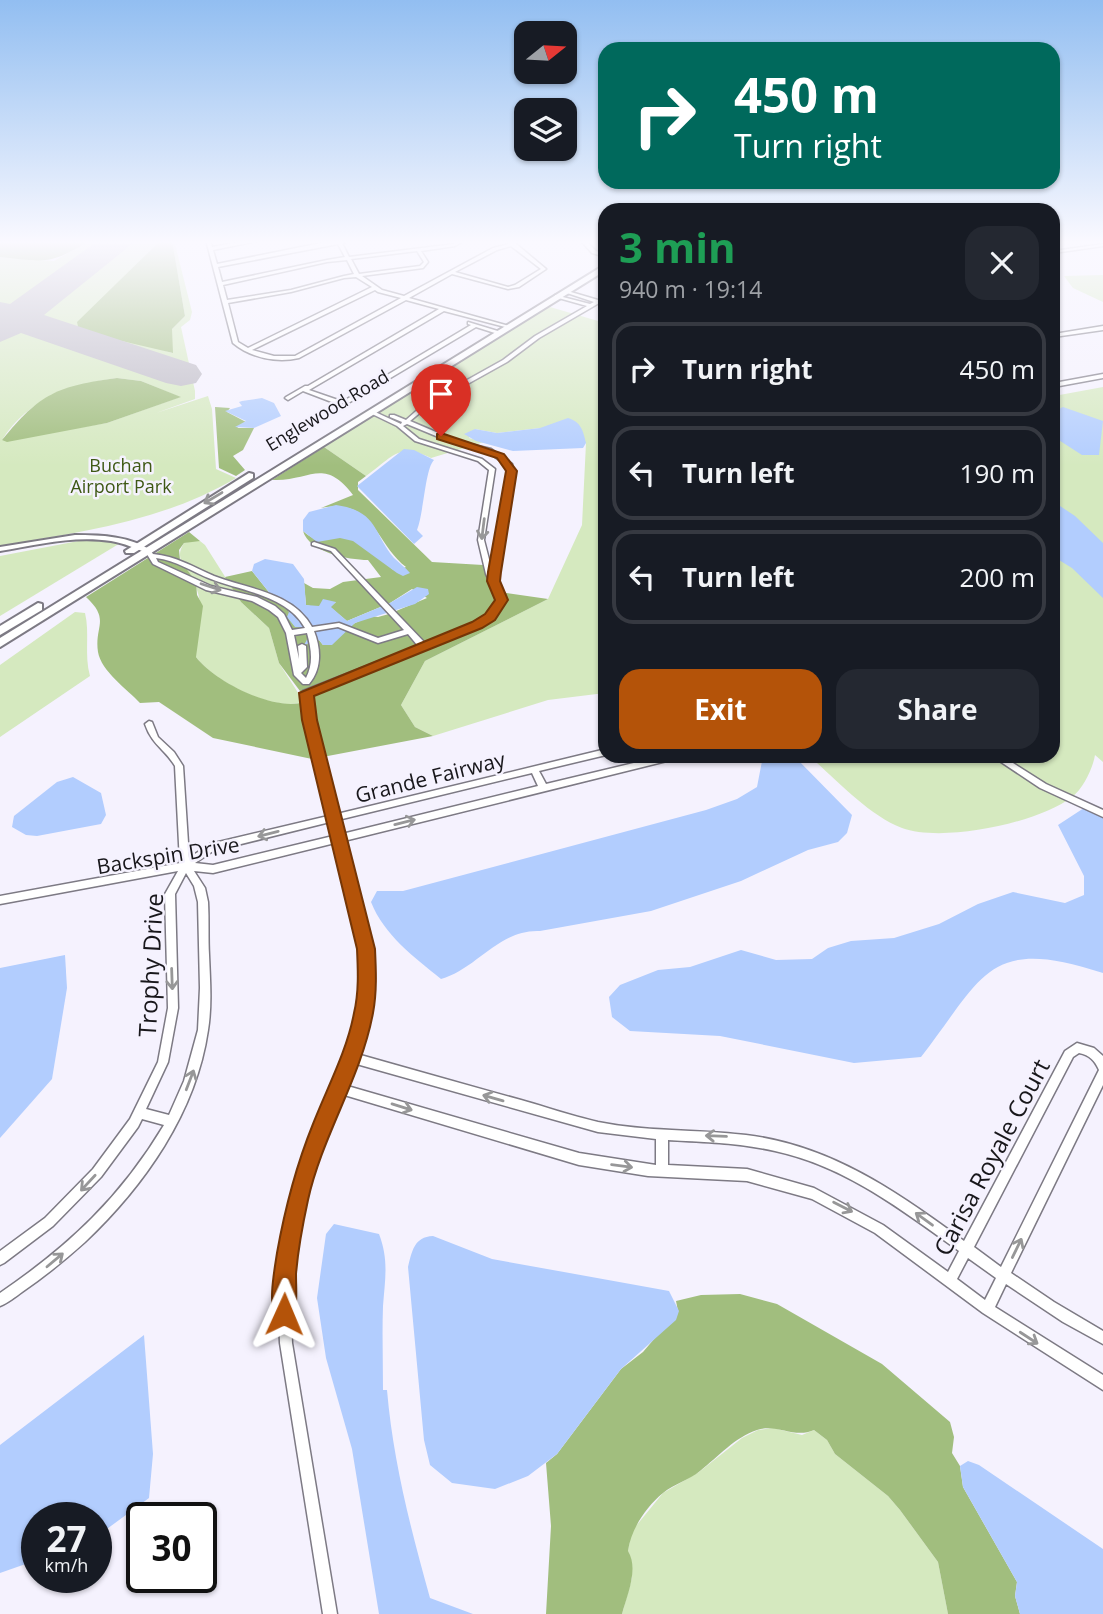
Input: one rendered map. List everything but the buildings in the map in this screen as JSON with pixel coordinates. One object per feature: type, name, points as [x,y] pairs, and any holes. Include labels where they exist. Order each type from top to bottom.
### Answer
[{"type":"main road","name":"Englewood Road","points":[[146,551],[405,381],[520,315]]},
{"type":"main road","name":"Englewood Road","points":[[146,551],[373,411],[498,328]]},
{"type":"main road","points":[[373,411],[372,405],[402,386],[405,381]]},
{"type":"main road","points":[[0,631],[146,551]]},
{"type":"main road","points":[[0,643],[146,551]]},
{"type":"street","points":[[228,315],[235,341],[249,350],[279,359],[293,359],[374,315]]},
{"type":"street","points":[[249,350],[319,315]]},
{"type":"street","points":[[288,398],[432,315]]},
{"type":"street","points":[[451,315],[475,325],[498,328]]},
{"type":"street","points":[[455,315],[498,328]]},
{"type":"street","points":[[400,426],[426,405],[505,360],[571,315]]},
{"type":"street","points":[[306,388],[344,402],[475,325]]},
{"type":"street","points":[[1060,334],[1103,328]]},
{"type":"street","points":[[1060,384],[1103,376]]},
{"type":"street","points":[[373,411],[500,456],[512,471],[494,581]]},
{"type":"street","points":[[306,693],[424,647],[490,617],[502,600],[489,574],[481,540],[493,476],[488,465],[417,440],[400,426],[373,411]]},
{"type":"street","points":[[400,426],[404,437],[423,446],[432,446]]},
{"type":"street","points":[[417,440],[432,432]]},
{"type":"street","points":[[489,496],[508,497]]},
{"type":"street","points":[[0,549],[85,536],[113,537],[173,559],[218,580],[277,599],[303,617],[310,629],[315,657],[312,676],[306,682]]},
{"type":"street","points":[[314,544],[333,550],[424,647]]},
{"type":"street","points":[[146,551],[155,563],[209,588],[254,599],[272,608],[301,644],[304,659],[303,667],[298,672]]},
{"type":"street","points":[[294,633],[339,625],[378,641],[410,631]]},
{"type":"street","points":[[294,633],[298,672],[306,682],[309,720],[367,958],[364,1013],[297,1199],[284,1292],[286,1343],[330,1614]]},
{"type":"street","points":[[304,659],[315,657]]},
{"type":"street","name":"Trophy Drive","points":[[0,1300],[56,1260],[102,1217],[140,1171],[171,1121],[197,1058],[206,1000],[201,889],[185,866],[179,766],[173,755],[154,741],[149,724]]},
{"type":"street","name":"Grande Fairway","points":[[185,866],[210,848],[598,754]]},
{"type":"street","name":"Grande Fairway","points":[[339,839],[646,763]]},
{"type":"street","points":[[1007,763],[1043,786],[1103,814]]},
{"type":"street","points":[[534,769],[543,788]]},
{"type":"street","name":"Backspin Drive","points":[[0,900],[185,866],[213,869],[339,839]]},
{"type":"street","name":"Trophy Drive","points":[[0,1259],[49,1222],[111,1156],[139,1114],[156,1079],[168,1043],[173,993],[170,894],[185,866]]},
{"type":"street","name":"Carisa Royale Court","points":[[949,1282],[1069,1054],[1077,1048],[1087,1050],[1099,1059],[1103,1067]]},
{"type":"street","points":[[350,1057],[573,1121],[617,1131],[736,1138],[821,1159],[893,1197],[1003,1275],[1103,1338]]},
{"type":"street","points":[[987,1309],[1103,1074]]},
{"type":"street","points":[[337,1088],[579,1159],[662,1170],[747,1175],[814,1194],[879,1228],[987,1309],[1103,1384]]},
{"type":"street","points":[[139,1114],[171,1121]]},
{"type":"street","points":[[662,1135],[662,1170]]},
{"type":"green space","name":"Buchan Airport Park","points":[[0,315],[85,315],[77,323],[172,353],[172,329],[185,315],[191,315],[190,320],[181,327],[195,399],[156,413],[208,396],[212,409],[216,469],[236,478],[209,493],[151,515],[91,530],[0,546]],"holes":[[[117,378],[141,381],[180,397],[107,423],[2,440],[24,414],[38,404],[83,384]]]},
{"type":"green space","points":[[84,315],[185,316],[172,329],[173,353],[79,331],[77,322]]},
{"type":"green space","points":[[534,315],[579,315],[598,321],[598,694],[548,700],[433,736],[415,727],[401,705],[425,661],[548,599],[582,525],[586,443],[540,428],[497,433],[475,429],[469,438],[484,442],[431,458],[411,451],[396,454],[366,476],[324,447],[505,330]]},
{"type":"green space","points":[[117,378],[141,381],[181,397],[107,423],[7,442],[2,440],[28,412],[52,394],[79,384]]},
{"type":"green space","points":[[1103,387],[1103,762],[1095,755],[1080,789],[1072,797],[1037,815],[965,832],[920,832],[902,828],[865,806],[817,763],[1060,763],[1060,395]]},
{"type":"green space","points":[[215,407],[230,408],[227,412],[246,422],[237,428],[254,428],[243,450],[233,456],[245,470],[236,476],[219,468]]},
{"type":"green space","points":[[324,447],[366,476],[358,482],[358,490],[432,562],[483,565],[493,591],[548,599],[425,661],[401,705],[415,727],[433,736],[312,759],[213,738],[159,702],[140,703],[109,673],[100,659],[97,643],[100,618],[94,605],[86,597],[189,532],[200,541],[184,543],[179,550],[180,560],[196,582],[197,595],[203,606],[196,657],[216,676],[230,684],[277,703],[304,702],[303,695],[279,663],[269,628],[241,602],[225,577],[252,571],[272,596],[281,597],[289,612],[289,619],[306,628],[309,645],[319,640],[323,645],[355,623],[371,616],[389,614],[427,598],[412,589],[390,603],[347,621],[330,607],[336,602],[315,607],[306,605],[304,583],[313,588],[330,589],[343,582],[381,577],[368,560],[340,556],[321,549],[307,538],[303,531],[320,540],[351,540],[396,571],[406,567],[395,557],[372,524],[353,509],[321,508],[353,495],[333,476],[316,474],[272,480]]},
{"type":"green space","points":[[94,538],[122,542],[0,616],[0,556]]},
{"type":"green space","points":[[200,541],[205,545],[241,602],[269,628],[279,663],[304,702],[277,703],[246,693],[217,676],[196,657],[199,597],[180,555],[184,543]]},
{"type":"green space","points":[[75,612],[85,613],[90,676],[0,737],[0,665]]},
{"type":"green space","points":[[740,1294],[777,1304],[882,1364],[950,1422],[954,1437],[952,1453],[960,1466],[963,1487],[1017,1582],[1015,1596],[1020,1614],[948,1614],[938,1562],[888,1496],[835,1454],[827,1440],[814,1430],[799,1433],[764,1428],[741,1437],[696,1474],[663,1493],[645,1512],[636,1527],[628,1551],[632,1574],[622,1614],[546,1614],[551,1526],[546,1463],[557,1454],[621,1369],[643,1352],[678,1311],[676,1301],[701,1295]]},
{"type":"green space","points":[[773,1428],[802,1435],[814,1430],[827,1440],[835,1454],[888,1496],[938,1562],[948,1614],[622,1614],[632,1578],[628,1551],[631,1532],[663,1493],[699,1472],[742,1438],[758,1430]]},
{"type":"water","points":[[262,398],[274,403],[281,416],[254,428],[235,427],[246,421],[225,411],[242,406],[239,402]]},
{"type":"water","points":[[1063,407],[1103,421],[1099,455],[1082,455],[1060,441],[1060,408]]},
{"type":"water","points":[[568,418],[579,424],[582,430],[586,443],[583,448],[513,451],[476,441],[464,434],[475,429],[497,433],[540,428]]},
{"type":"water","points":[[404,449],[414,450],[434,460],[417,530],[423,536],[414,544],[357,486]]},
{"type":"water","points":[[336,505],[360,512],[367,518],[394,558],[410,573],[403,576],[397,573],[353,541],[340,538],[317,542],[303,531],[303,520],[309,512]]},
{"type":"water","points":[[1060,506],[1075,516],[1103,543],[1103,598],[1072,568],[1060,561]]},
{"type":"water","points":[[265,559],[293,564],[304,579],[306,605],[319,606],[323,599],[336,602],[331,607],[347,621],[390,603],[417,587],[428,589],[429,594],[415,604],[355,623],[332,645],[323,645],[319,640],[304,645],[309,636],[306,628],[295,627],[287,617],[289,612],[281,597],[272,596],[252,571],[254,564]]},
{"type":"water","points":[[762,763],[801,763],[852,815],[847,833],[838,842],[808,850],[741,881],[651,911],[512,936],[466,967],[441,979],[410,954],[392,935],[371,902],[377,891],[403,891],[706,810],[737,799],[757,787]]},
{"type":"water","points":[[73,777],[101,793],[106,815],[101,824],[37,836],[26,835],[12,827],[14,816],[57,782]]},
{"type":"water","points":[[1087,806],[1103,813],[1103,973],[1064,962],[1034,959],[1011,962],[992,970],[960,1004],[921,1057],[854,1063],[720,1036],[630,1031],[612,1017],[609,997],[620,985],[658,970],[690,967],[741,950],[776,960],[812,959],[828,948],[851,941],[894,938],[939,924],[978,904],[1013,892],[1065,903],[1084,895],[1084,876],[1058,825]]},
{"type":"water","points":[[65,955],[67,988],[52,1079],[0,1138],[0,968]]},
{"type":"water","points":[[334,1224],[379,1234],[386,1270],[383,1390],[387,1390],[398,1469],[410,1521],[430,1598],[473,1614],[379,1614],[352,1449],[326,1358],[317,1298],[326,1234]]},
{"type":"water","points":[[433,1236],[492,1259],[669,1291],[679,1311],[676,1320],[621,1369],[557,1454],[528,1476],[495,1489],[452,1483],[430,1465],[424,1440],[408,1267],[418,1242]]},
{"type":"water","points":[[144,1335],[153,1454],[149,1498],[144,1502],[126,1502],[126,1515],[112,1525],[112,1502],[21,1502],[21,1566],[0,1573],[0,1445]]},
{"type":"water","points":[[968,1461],[979,1465],[1103,1549],[1103,1614],[1020,1614],[1015,1596],[1017,1582],[963,1487],[960,1466]]},
{"type":"runway","points":[[7,315],[16,318]]},
{"type":"runway","points":[[16,318],[20,315]]},
{"type":"runway","points":[[0,330],[16,318]]},
{"type":"runway","points":[[16,318],[181,374]]},
{"type":"route","points":[[284,1314],[285,1271],[297,1199],[321,1127],[356,1042],[364,1013],[368,977],[366,949],[309,720],[306,693],[477,625],[490,617],[502,600],[494,581],[494,572],[512,471],[509,464],[489,450],[441,436]]}]
